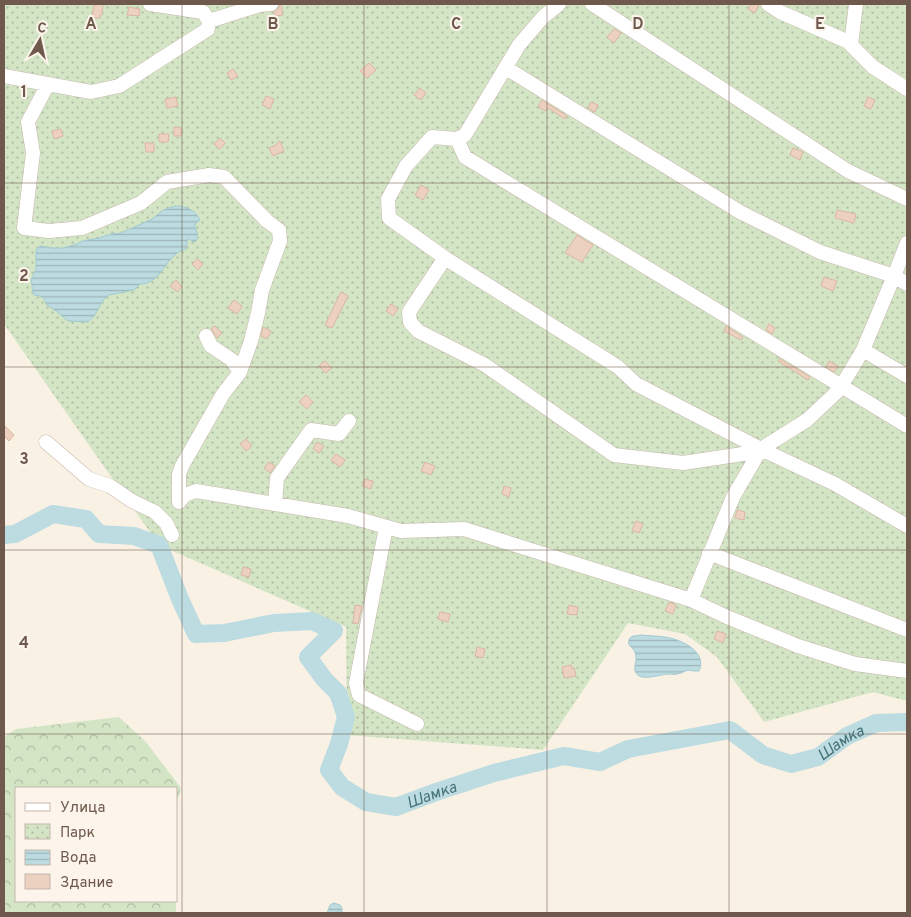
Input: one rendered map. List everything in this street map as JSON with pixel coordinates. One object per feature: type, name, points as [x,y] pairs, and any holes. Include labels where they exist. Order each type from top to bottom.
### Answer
[{"type":"lane","points":[[4,76],[92,92],[119,86],[208,29],[209,21],[203,12],[150,4]]},
{"type":"lane","points":[[209,21],[260,5],[271,4]]},
{"type":"lane","points":[[559,4],[543,16],[519,45],[465,135],[457,139],[432,137],[406,166],[388,199],[389,218],[445,258],[618,367],[636,384],[761,449],[835,484],[907,526]]},
{"type":"lane","points":[[592,4],[848,171],[907,199]]},
{"type":"lane","points":[[768,4],[780,12],[851,43],[873,68],[907,89]]},
{"type":"lane","points":[[851,43],[856,4]]},
{"type":"lane","points":[[506,68],[740,212],[820,252],[894,276],[907,284]]},
{"type":"lane","points":[[48,84],[28,122],[33,153],[24,228],[50,231],[82,228],[141,203],[167,182],[209,175],[224,177],[267,221],[279,230],[280,241],[262,290],[251,341],[240,372],[223,394],[182,466],[179,474],[180,502],[184,495],[196,491],[348,516],[401,531],[464,529],[690,600],[798,646],[855,664],[907,671]]},
{"type":"lane","points":[[457,139],[465,157],[907,426]]},
{"type":"lane","points":[[445,258],[409,312],[410,322],[418,331],[485,366],[614,456],[683,463],[756,452],[807,420],[839,390],[863,350],[907,243]]},
{"type":"lane","points":[[206,336],[211,346],[232,360],[240,372]]},
{"type":"lane","points":[[863,350],[907,376]]},
{"type":"lane","points":[[275,504],[277,478],[311,430],[339,434],[350,421]]},
{"type":"lane","points":[[46,442],[89,479],[110,486],[132,501],[155,512],[166,523],[172,535]]},
{"type":"lane","points":[[690,600],[733,497],[761,449]]},
{"type":"lane","points":[[386,527],[356,683],[359,695],[417,724]]},
{"type":"lane","points":[[710,553],[907,630]]},
{"type":"green space","points":[[4,4],[907,4],[907,701],[873,692],[764,722],[717,657],[685,634],[628,623],[543,750],[347,735],[346,627],[159,545],[4,324]]},
{"type":"green space","points":[[119,717],[146,742],[181,788],[178,799],[178,787],[15,787],[15,902],[176,902],[176,913],[4,913],[4,737],[16,729]]},
{"type":"water","points":[[175,206],[190,209],[200,220],[195,224],[197,240],[195,242],[188,239],[186,249],[173,257],[159,274],[148,283],[140,284],[134,290],[106,297],[88,322],[68,321],[46,304],[42,297],[34,295],[31,280],[36,269],[36,250],[40,246],[63,248],[82,241],[121,233],[152,219],[163,210]]},
{"type":"water","points":[[642,635],[671,638],[685,644],[696,652],[700,658],[699,671],[688,670],[676,674],[639,676],[635,670],[636,657],[629,645],[629,639]]},
{"type":"water","points":[[334,903],[340,905],[342,912],[327,913],[330,905]]},
{"type":"building","points":[[94,4],[103,4],[100,18],[92,18]]},
{"type":"building","points":[[280,4],[283,15],[275,16],[274,12],[279,8]]},
{"type":"building","points":[[751,4],[759,4],[755,13],[748,9]]},
{"type":"building","points":[[129,7],[140,9],[139,16],[127,15]]},
{"type":"building","points":[[614,29],[621,33],[614,43],[607,37]]},
{"type":"building","points":[[369,63],[376,70],[367,78],[360,71]]},
{"type":"building","points":[[233,69],[238,76],[231,80],[227,73]]},
{"type":"building","points":[[420,88],[426,93],[421,100],[414,95]]},
{"type":"building","points":[[266,96],[274,99],[270,109],[262,105]]},
{"type":"building","points":[[176,97],[178,106],[167,108],[165,99]]},
{"type":"building","points":[[868,97],[875,100],[871,109],[864,106]]},
{"type":"building","points":[[542,100],[567,116],[565,119],[548,108],[546,111],[538,107]]},
{"type":"building","points":[[591,102],[598,105],[595,112],[588,108]]},
{"type":"building","points":[[174,127],[182,128],[181,136],[174,136]]},
{"type":"building","points":[[61,129],[63,136],[54,139],[52,131]]},
{"type":"building","points":[[159,134],[169,134],[168,142],[159,142]]},
{"type":"building","points":[[220,138],[225,143],[220,149],[214,144]]},
{"type":"building","points":[[280,141],[284,151],[273,156],[269,148]]},
{"type":"building","points":[[145,143],[154,143],[154,152],[146,152]]},
{"type":"building","points":[[793,148],[803,152],[800,160],[790,155]]},
{"type":"building","points":[[421,185],[429,190],[423,200],[415,195]]},
{"type":"building","points":[[837,210],[856,214],[854,223],[835,218]]},
{"type":"building","points":[[577,235],[593,245],[582,262],[565,253]]},
{"type":"building","points":[[197,259],[203,264],[198,270],[192,264]]},
{"type":"building","points":[[824,277],[837,281],[833,291],[821,286]]},
{"type":"building","points":[[176,280],[182,287],[177,292],[170,286]]},
{"type":"building","points":[[341,292],[348,296],[332,328],[325,325]]},
{"type":"building","points":[[234,300],[242,306],[237,314],[228,308]]},
{"type":"building","points":[[391,304],[398,309],[393,316],[386,311]]},
{"type":"building","points":[[769,324],[775,328],[772,334],[766,330]]},
{"type":"building","points":[[215,326],[222,333],[217,338],[211,329]]},
{"type":"building","points":[[726,326],[743,337],[741,340],[724,331]]},
{"type":"building","points":[[263,327],[271,331],[267,339],[261,336]]},
{"type":"building","points":[[780,359],[810,377],[808,380],[778,361]]},
{"type":"building","points":[[325,361],[332,368],[326,373],[319,366]]},
{"type":"building","points":[[829,361],[838,366],[834,372],[826,367]]},
{"type":"building","points":[[306,395],[313,402],[307,409],[299,402]]},
{"type":"building","points":[[4,425],[14,435],[9,441],[4,436]]},
{"type":"building","points":[[246,439],[252,446],[246,451],[240,444]]},
{"type":"building","points":[[317,442],[324,446],[319,453],[313,449]]},
{"type":"building","points":[[336,454],[345,460],[340,467],[331,460]]},
{"type":"building","points":[[269,462],[275,466],[270,473],[264,468]]},
{"type":"building","points":[[425,462],[435,466],[431,475],[421,471]]},
{"type":"building","points":[[365,479],[373,481],[371,489],[362,486]]},
{"type":"building","points":[[504,486],[511,488],[509,497],[502,494]]},
{"type":"building","points":[[737,510],[745,512],[744,520],[735,518]]},
{"type":"building","points":[[636,521],[643,524],[639,533],[632,530]]},
{"type":"building","points":[[243,567],[251,569],[249,577],[241,575]]},
{"type":"building","points":[[669,602],[676,605],[673,614],[665,611]]},
{"type":"building","points":[[355,605],[362,606],[358,624],[353,623]]},
{"type":"building","points":[[569,605],[578,607],[577,615],[567,614]]},
{"type":"building","points":[[440,612],[450,614],[448,622],[438,619]]},
{"type":"building","points":[[717,631],[726,634],[723,643],[714,639]]},
{"type":"building","points":[[477,647],[485,649],[483,658],[475,656]]},
{"type":"building","points":[[571,665],[576,676],[564,678],[562,667]]},
{"type":"waterway","name":"Шамка","points":[[4,535],[15,534],[53,514],[86,519],[99,534],[134,536],[159,545],[196,634],[224,633],[274,623],[312,621],[334,631],[308,657],[324,679],[338,693],[346,717],[339,744],[329,770],[342,787],[366,802],[396,807],[494,773],[564,756],[600,762],[628,749],[730,730],[763,755],[791,764],[818,757],[847,736],[876,723],[907,722]]}]
